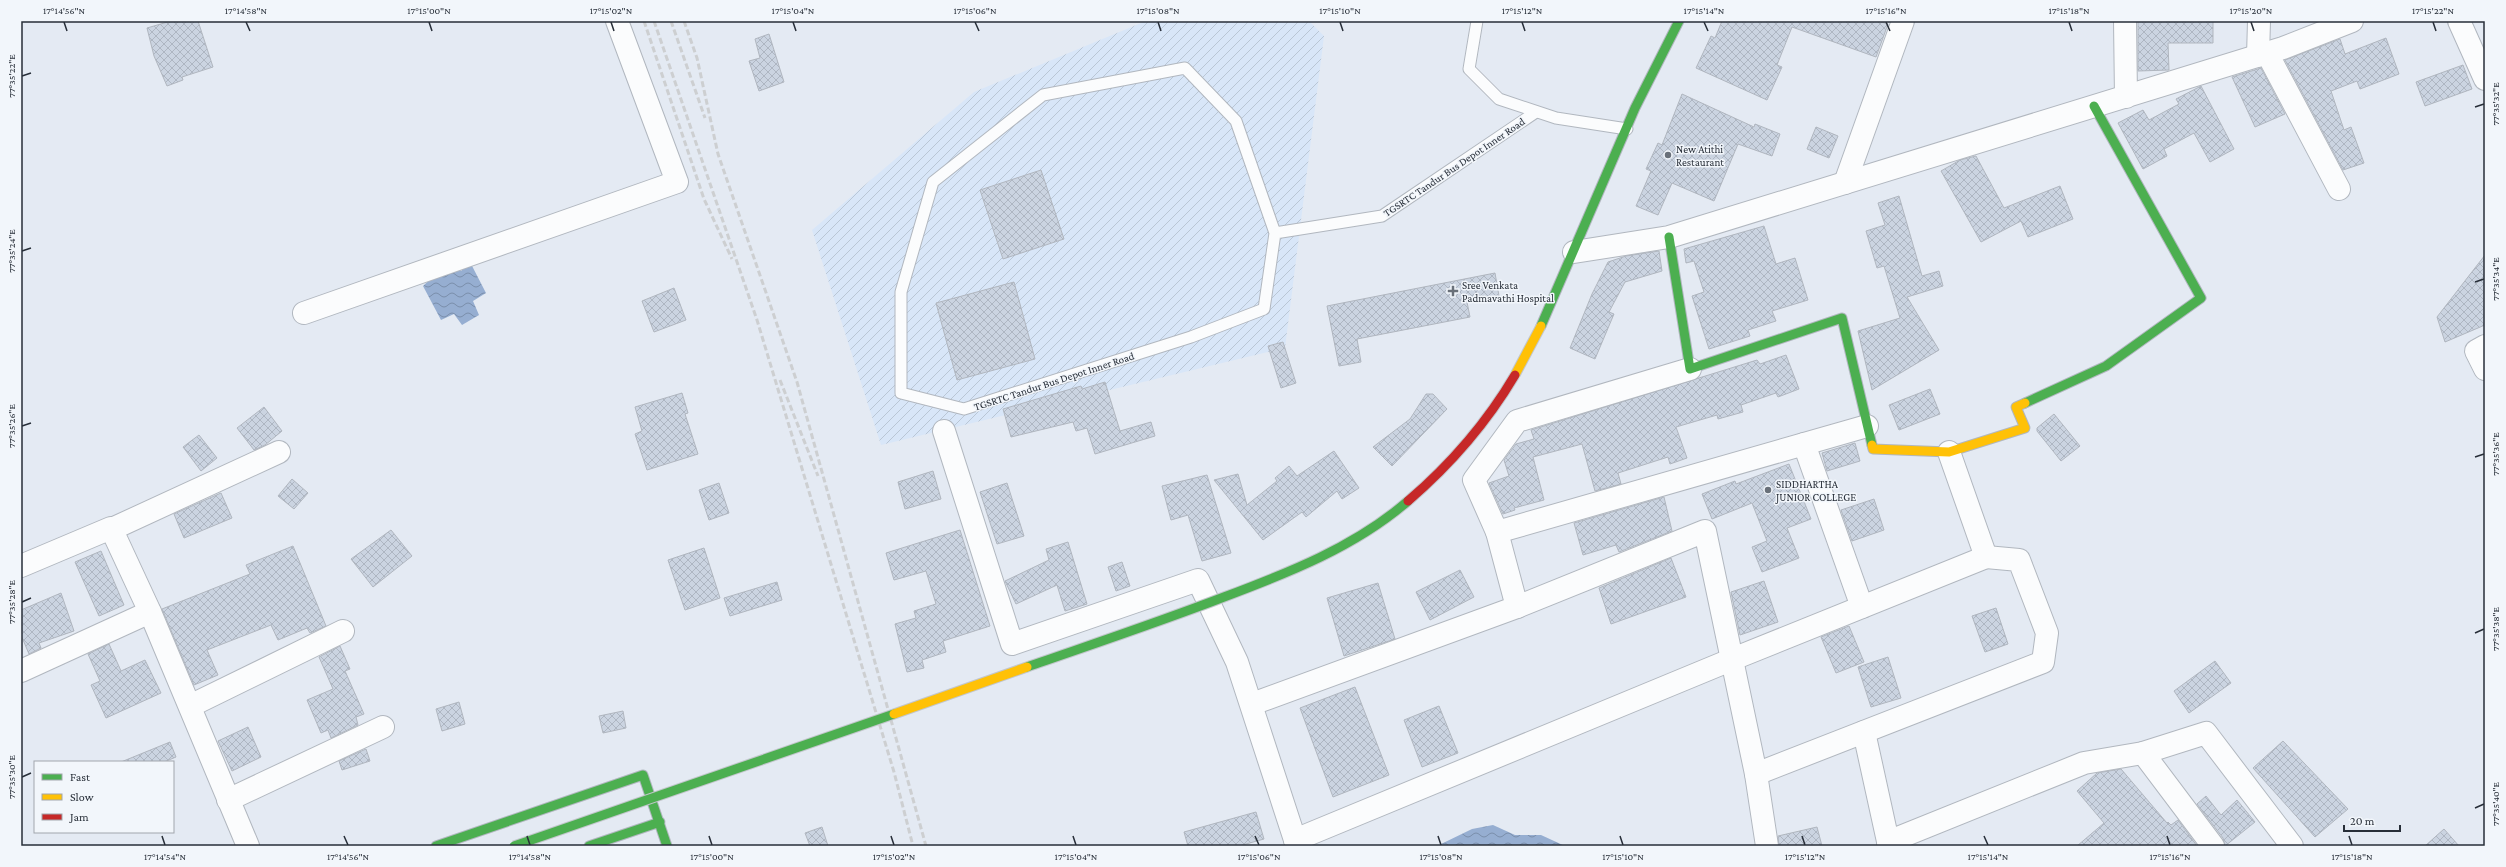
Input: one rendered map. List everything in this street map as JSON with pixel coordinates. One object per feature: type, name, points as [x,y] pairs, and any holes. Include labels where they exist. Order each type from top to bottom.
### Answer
[{"type":"main road","points":[[514,846],[1168,618],[1288,571],[1336,550],[1375,526],[1414,497],[1450,465],[1480,429],[1501,399],[1521,366],[1541,326],[1627,129],[1680,21]]},
{"type":"main road","points":[[1669,237],[1690,369],[1842,318],[1873,449],[1948,452],[2025,428],[2016,407],[2106,366],[2201,298],[2094,106]]},
{"type":"main road","points":[[436,846],[643,775],[667,846]]},
{"type":"main road","points":[[589,846],[660,822]]},
{"type":"street","points":[[304,313],[677,182],[617,21]]},
{"type":"street","points":[[1845,183],[1903,21]]},
{"type":"street","points":[[2125,21],[2126,97]]},
{"type":"street","points":[[2259,21],[2263,54],[2339,189]]},
{"type":"street","points":[[1574,252],[1669,237],[2263,54],[2352,21]]},
{"type":"street","points":[[2460,21],[2485,79]]},
{"type":"street","points":[[2485,346],[2476,351],[2485,369]]},
{"type":"street","points":[[1517,606],[1497,532],[1474,480],[1516,421],[1690,369]]},
{"type":"street","points":[[1497,532],[1867,426]]},
{"type":"street","points":[[944,431],[1012,644],[1198,580],[1221,624],[1252,704],[1296,843],[1733,659],[1986,558],[2019,560],[2047,634],[2044,662],[1756,774]]},
{"type":"street","points":[[1804,444],[1862,607]]},
{"type":"street","points":[[21,566],[111,528],[112,529],[279,452]]},
{"type":"street","points":[[1948,452],[1986,558]]},
{"type":"street","points":[[112,529],[150,612],[248,846]]},
{"type":"street","points":[[1252,704],[1517,606],[1705,531],[1756,774],[1767,846]]},
{"type":"street","points":[[21,671],[150,612]]},
{"type":"street","points":[[190,706],[343,632]]},
{"type":"street","points":[[228,800],[383,727]]},
{"type":"street","points":[[1864,732],[1888,844],[2084,763],[2143,754],[2206,733],[2292,846]]},
{"type":"street","points":[[2143,754],[2213,846]]},
{"type":"lane","points":[[1477,21],[1469,69],[1499,99],[1556,118],[1627,129]]},
{"type":"lane","name":"TGSRTC Tandur Bus Depot Inner Road","points":[[1185,68],[1236,121],[1275,232],[1264,309],[1191,337],[964,409],[901,393],[901,292],[934,182],[1043,95],[1185,68]]},
{"type":"lane","name":"TGSRTC Tandur Bus Depot Inner Road","points":[[1275,232],[1382,216],[1536,112]]},
{"type":"shaded area","points":[[1146,21],[1309,21],[1324,36],[1285,348],[881,445],[812,230],[974,92]]},
{"type":"water","points":[[453,258],[461,271],[470,262],[486,293],[473,301],[479,315],[462,325],[454,314],[441,320],[423,286]]},
{"type":"water","points":[[1493,825],[1515,835],[1541,835],[1565,846],[1437,846],[1472,829]]},
{"type":"building","points":[[171,21],[198,21],[213,67],[182,77],[183,80],[167,86],[154,56],[147,28]]},
{"type":"building","points":[[1722,21],[1878,21],[1888,24],[1876,57],[1792,27],[1777,65],[1782,67],[1767,100],[1696,68],[1711,36],[1715,38]]},
{"type":"building","points":[[2138,21],[2213,21],[2213,43],[2168,43],[2169,70],[2138,71]]},
{"type":"building","points":[[769,34],[784,82],[759,91],[749,61],[760,58],[755,39]]},
{"type":"building","points":[[2386,38],[2399,74],[2360,89],[2357,81],[2331,91],[2344,130],[2351,127],[2364,163],[2343,170],[2285,60],[2340,39],[2345,54]]},
{"type":"building","points":[[2463,65],[2472,89],[2425,106],[2416,82]]},
{"type":"building","points":[[2261,68],[2285,114],[2255,127],[2232,77]]},
{"type":"building","points":[[2201,86],[2234,149],[2210,162],[2194,133],[2164,149],[2167,156],[2143,169],[2118,123],[2143,110],[2149,120],[2179,104],[2176,99]]},
{"type":"building","points":[[1682,94],[1754,127],[1755,124],[1780,134],[1772,156],[1738,144],[1714,201],[1672,183],[1658,215],[1636,206],[1651,171],[1646,169],[1658,143],[1662,145]]},
{"type":"building","points":[[1816,127],[1838,136],[1829,158],[1807,149]]},
{"type":"building","points":[[1976,156],[2004,208],[2060,186],[2073,219],[2028,237],[2021,221],[1981,242],[1941,171],[1960,160]]},
{"type":"building","points":[[1041,170],[1064,239],[1003,259],[980,190]]},
{"type":"building","points":[[1899,196],[1922,276],[1939,271],[1943,286],[1907,297],[1939,350],[1872,390],[1858,331],[1900,318],[1884,266],[1877,268],[1866,231],[1885,225],[1878,203]]},
{"type":"building","points":[[1764,226],[1776,264],[1795,258],[1808,300],[1772,311],[1776,321],[1748,330],[1750,336],[1709,349],[1692,296],[1704,292],[1694,261],[1686,263],[1684,249]]},
{"type":"building","points":[[1659,251],[1662,271],[1625,282],[1609,312],[1614,314],[1595,359],[1570,348],[1592,294],[1608,262],[1626,256]]},
{"type":"building","points":[[2485,255],[2485,325],[2445,342],[2437,317]]},
{"type":"building","points":[[1495,273],[1499,296],[1467,302],[1470,317],[1357,339],[1361,362],[1339,366],[1327,306]]},
{"type":"building","points":[[1014,282],[1035,359],[957,380],[936,303]]},
{"type":"building","points":[[674,288],[686,320],[654,332],[642,301]]},
{"type":"building","points":[[1283,342],[1296,383],[1281,388],[1268,346]]},
{"type":"building","points":[[1786,355],[1799,389],[1778,397],[1776,393],[1741,405],[1743,412],[1718,419],[1717,415],[1676,427],[1687,458],[1670,464],[1668,457],[1618,473],[1621,484],[1595,491],[1582,444],[1533,457],[1544,500],[1514,508],[1515,510],[1503,514],[1489,483],[1509,476],[1504,460],[1516,444],[1534,439],[1531,430],[1757,360],[1760,364]]},
{"type":"building","points":[[1105,382],[1120,431],[1151,422],[1155,436],[1095,454],[1087,428],[1076,431],[1073,422],[1011,437],[1003,409],[1081,386],[1082,389]]},
{"type":"building","points":[[1930,389],[1940,414],[1899,430],[1889,405]]},
{"type":"building","points":[[682,393],[688,413],[685,414],[698,454],[647,470],[635,434],[642,431],[635,407]]},
{"type":"building","points":[[1426,394],[1433,394],[1447,409],[1392,466],[1373,447],[1410,419]]},
{"type":"building","points":[[264,407],[282,431],[265,445],[254,450],[237,428]]},
{"type":"building","points":[[2054,414],[2080,446],[2061,461],[2037,431],[2037,428]]},
{"type":"building","points":[[199,435],[217,458],[201,471],[183,447]]},
{"type":"building","points":[[1855,443],[1860,461],[1827,471],[1822,453]]},
{"type":"building","points":[[1334,451],[1359,488],[1342,499],[1337,491],[1306,517],[1302,512],[1263,540],[1214,480],[1238,474],[1247,505],[1277,481],[1275,478],[1289,466],[1297,476]]},
{"type":"building","points":[[1789,464],[1811,519],[1787,528],[1799,558],[1762,572],[1752,547],[1767,541],[1752,503],[1712,519],[1702,494],[1735,481],[1736,484]]},
{"type":"building","points":[[933,471],[941,499],[905,509],[898,482]]},
{"type":"building","points":[[1207,475],[1231,553],[1202,561],[1188,515],[1171,520],[1162,486]]},
{"type":"building","points":[[292,479],[308,493],[294,509],[278,496]]},
{"type":"building","points":[[719,483],[729,513],[709,520],[699,490]]},
{"type":"building","points":[[1007,483],[1024,536],[997,544],[980,492]]},
{"type":"building","points":[[221,493],[232,518],[184,538],[174,514]]},
{"type":"building","points":[[1664,497],[1672,531],[1619,552],[1616,545],[1583,555],[1574,523]]},
{"type":"building","points":[[1874,499],[1884,530],[1852,541],[1841,510]]},
{"type":"building","points":[[391,530],[412,556],[373,587],[351,559]]},
{"type":"building","points":[[960,530],[990,626],[943,641],[946,652],[922,660],[924,668],[907,672],[895,624],[916,618],[914,611],[936,604],[926,571],[894,580],[886,553]]},
{"type":"building","points":[[1068,542],[1087,604],[1065,611],[1057,585],[1016,604],[1005,581],[1049,560],[1046,549]]},
{"type":"building","points":[[293,546],[326,626],[310,633],[307,628],[278,640],[271,625],[207,650],[218,675],[194,685],[162,609],[250,574],[246,565]]},
{"type":"building","points":[[704,548],[720,598],[685,610],[668,560]]},
{"type":"building","points":[[101,551],[124,605],[99,616],[75,562]]},
{"type":"building","points":[[1671,558],[1686,597],[1611,624],[1599,588]]},
{"type":"building","points":[[1122,562],[1130,586],[1116,591],[1108,567]]},
{"type":"building","points":[[1460,570],[1474,597],[1430,620],[1416,592]]},
{"type":"building","points":[[1764,581],[1778,622],[1740,635],[1731,592]]},
{"type":"building","points":[[777,582],[782,600],[730,616],[724,598]]},
{"type":"building","points":[[1378,583],[1395,639],[1344,656],[1327,598]]},
{"type":"building","points":[[61,593],[74,631],[39,643],[41,648],[29,654],[21,635],[21,610]]},
{"type":"building","points":[[1996,608],[2008,644],[1985,652],[1972,616]]},
{"type":"building","points":[[1849,626],[1864,662],[1836,673],[1821,637]]},
{"type":"building","points":[[109,644],[121,671],[145,660],[161,693],[106,718],[91,685],[100,681],[88,654]]},
{"type":"building","points":[[340,646],[350,669],[345,671],[364,714],[356,717],[358,725],[331,738],[328,730],[321,733],[307,700],[333,689],[319,657]]},
{"type":"building","points":[[1888,657],[1901,698],[1871,707],[1858,667]]},
{"type":"building","points":[[2215,661],[2231,683],[2189,713],[2174,691]]},
{"type":"building","points":[[1355,687],[1389,775],[1333,797],[1300,708]]},
{"type":"building","points":[[459,702],[465,724],[442,731],[436,709]]},
{"type":"building","points":[[1439,706],[1458,753],[1422,767],[1404,720]]},
{"type":"building","points":[[623,711],[626,728],[603,733],[599,716]]},
{"type":"building","points":[[248,727],[261,757],[232,771],[218,741]]},
{"type":"building","points":[[2283,741],[2348,809],[2315,837],[2253,768]]},
{"type":"building","points":[[170,742],[176,757],[166,761],[123,761]]},
{"type":"building","points":[[366,749],[370,761],[342,770],[339,761]]},
{"type":"building","points":[[2121,769],[2167,823],[2168,822],[2171,825],[2178,820],[2197,846],[2077,846],[2104,823],[2077,791],[2097,773]]},
{"type":"building","points":[[2206,796],[2221,815],[2237,800],[2255,822],[2225,846],[2223,838],[2197,804]]},
{"type":"building","points":[[1256,812],[1264,839],[1239,846],[1188,846],[1184,832]]},
{"type":"building","points":[[822,827],[828,846],[810,846],[805,833]]},
{"type":"building","points":[[1817,827],[1822,846],[1779,846],[1778,836]]},
{"type":"building","points":[[2444,829],[2459,846],[2425,846]]},
{"type":"railway","points":[[644,21],[704,199],[732,259]]},
{"type":"railway","points":[[654,21],[757,320],[894,772],[913,846]]},
{"type":"railway","points":[[671,21],[705,118]]},
{"type":"railway","points":[[684,21],[697,58],[718,154],[797,382],[926,846]]},
{"type":"railway","points":[[780,380],[818,476]]},
{"type":"traffic: fast","points":[[1541,326],[1635,108],[1679,21]]},
{"type":"traffic: fast","points":[[2025,403],[2106,366],[2201,298],[2094,106]]},
{"type":"traffic: fast","points":[[1669,237],[1690,369],[1842,318],[1872,445]]},
{"type":"traffic: fast","points":[[1027,667],[1175,615],[1248,588],[1296,568],[1366,532],[1408,501]]},
{"type":"traffic: fast","points":[[514,846],[894,714]]},
{"type":"traffic: fast","points":[[436,846],[643,775],[667,846]]},
{"type":"traffic: fast","points":[[589,846],[660,822]]},
{"type":"traffic: slow","points":[[1515,375],[1541,326]]},
{"type":"traffic: slow","points":[[1872,445],[1873,449],[1949,452],[2025,428],[2016,407],[2025,403]]},
{"type":"traffic: slow","points":[[894,714],[1027,667]]},
{"type":"traffic: jam","points":[[1408,501],[1438,473],[1466,443],[1492,410],[1515,375]]},
{"type":"place","name":"New Atithi Restaurant","points":[[1668,155]]},
{"type":"place","name":"Sree Venkata Padmavathi Hospital","points":[[1453,291]]},
{"type":"place","name":"SIDDHARTHA JUNIOR COLLEGE","points":[[1768,490]]}]
